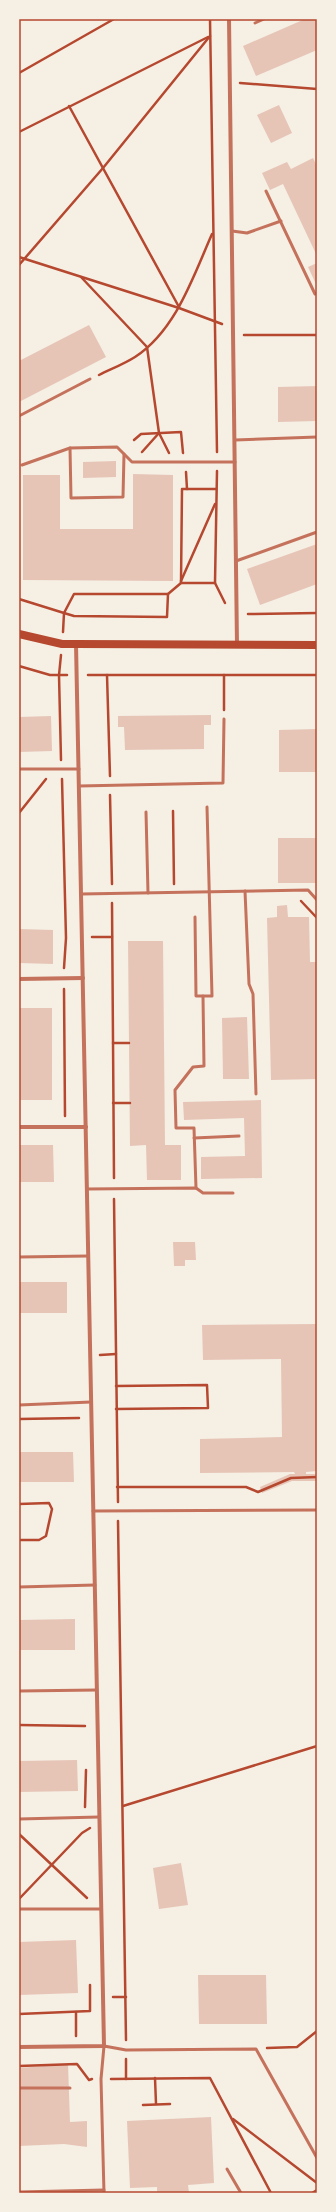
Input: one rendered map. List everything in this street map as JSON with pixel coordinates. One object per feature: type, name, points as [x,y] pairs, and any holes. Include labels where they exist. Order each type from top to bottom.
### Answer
[{"type":"main road","points":[[19,634],[62,644],[317,645]]},
{"type":"street","points":[[229,19],[237,645]]},
{"type":"street","points":[[19,2047],[104,2046],[76,644]]},
{"type":"street","points":[[19,979],[83,978]]},
{"type":"street","points":[[19,1128],[86,1127]]},
{"type":"lane","points":[[254,23],[264,19]]},
{"type":"lane","points":[[266,191],[315,294]]},
{"type":"lane","points":[[232,231],[248,233],[281,221]]},
{"type":"lane","points":[[19,416],[90,379]]},
{"type":"lane","points":[[235,440],[317,437]]},
{"type":"lane","points":[[22,465],[70,448],[117,447],[132,462],[235,462]]},
{"type":"lane","points":[[70,448],[71,498],[123,498],[124,454]]},
{"type":"lane","points":[[236,561],[317,532]]},
{"type":"lane","points":[[79,786],[224,783],[224,718]]},
{"type":"lane","points":[[19,769],[79,769]]},
{"type":"lane","points":[[195,917],[196,996],[212,996],[211,892],[207,807]]},
{"type":"lane","points":[[146,812],[148,892]]},
{"type":"lane","points":[[81,894],[308,890],[317,900]]},
{"type":"lane","points":[[245,891],[249,984],[253,994],[256,1094]]},
{"type":"lane","points":[[196,1188],[194,1128],[176,1128],[175,1090],[192,1067],[204,1066],[203,996]]},
{"type":"lane","points":[[194,1138],[239,1136]]},
{"type":"lane","points":[[87,1189],[196,1188],[203,1194],[233,1193]]},
{"type":"lane","points":[[19,1257],[88,1256]]},
{"type":"lane","points":[[19,1405],[91,1402]]},
{"type":"lane","points":[[94,1511],[317,1510]]},
{"type":"lane","points":[[19,1587],[95,1585]]},
{"type":"lane","points":[[19,1691],[97,1690]]},
{"type":"lane","points":[[19,1819],[100,1817]]},
{"type":"lane","points":[[19,1909],[101,1909]]},
{"type":"lane","points":[[19,2192],[104,2191],[101,2079],[104,2046],[126,2050],[256,2049],[317,2158]]},
{"type":"lane","points":[[19,2088],[70,2088]]},
{"type":"lane","points":[[227,2169],[241,2193]]},
{"type":"path","points":[[19,73],[114,19]]},
{"type":"path","points":[[210,19],[217,461],[215,583],[230,614],[317,613]]},
{"type":"path","points":[[19,132],[210,36]]},
{"type":"path","points":[[19,264],[103,168],[210,36]]},
{"type":"path","points":[[240,83],[317,89]]},
{"type":"path","points":[[69,106],[179,308]]},
{"type":"path","points":[[90,379],[135,356],[147,347],[179,308],[213,232]]},
{"type":"path","points":[[19,257],[215,320]]},
{"type":"path","points":[[81,277],[147,347],[159,433]]},
{"type":"path","points":[[244,336],[317,335]]},
{"type":"path","points":[[134,440],[141,434],[181,432],[188,489]]},
{"type":"path","points":[[132,462],[159,433]]},
{"type":"path","points":[[180,583],[182,489],[216,488]]},
{"type":"path","points":[[64,613],[74,594],[168,594],[180,583],[216,501]]},
{"type":"path","points":[[180,583],[215,583]]},
{"type":"path","points":[[19,599],[74,616],[167,617],[168,594]]},
{"type":"path","points":[[19,666],[50,675],[317,675]]},
{"type":"path","points":[[59,675],[66,938],[64,979],[65,1120],[68,1127]]},
{"type":"path","points":[[107,675],[112,893],[116,1409],[126,2079]]},
{"type":"path","points":[[224,675],[224,718]]},
{"type":"path","points":[[19,813],[54,769]]},
{"type":"path","points":[[173,811],[174,892]]},
{"type":"path","points":[[113,1043],[129,1043]]},
{"type":"path","points":[[113,1103],[130,1102]]},
{"type":"path","points":[[116,1386],[207,1385],[208,1408],[116,1409]]},
{"type":"path","points":[[79,1403],[80,1426]]},
{"type":"path","points":[[19,1419],[80,1418]]},
{"type":"path","points":[[117,1487],[246,1487],[258,1492],[291,1478],[300,1476],[317,1477]]},
{"type":"path","points":[[19,1504],[49,1503],[52,1509],[46,1536],[39,1540],[19,1540]]},
{"type":"path","points":[[85,1719],[86,1732]]},
{"type":"path","points":[[19,1725],[85,1726]]},
{"type":"path","points":[[123,1806],[317,1746]]},
{"type":"path","points":[[86,1766],[85,1818],[90,1828],[90,1835]]},
{"type":"path","points":[[19,1898],[82,1832],[90,1828]]},
{"type":"path","points":[[19,1834],[91,1901],[91,1894]]},
{"type":"path","points":[[19,2014],[90,2011],[90,1983]]},
{"type":"path","points":[[256,2049],[297,2047],[317,2031]]},
{"type":"path","points":[[19,2066],[77,2064],[89,2080],[210,2078],[270,2193]]},
{"type":"path","points":[[155,2078],[156,2104]]},
{"type":"path","points":[[142,2105],[170,2104]]},
{"type":"path","points":[[232,2118],[317,2183]]},
{"type":"path","points":[[312,2193],[317,2190]]},
{"type":"building","points":[[305,19],[317,19],[317,50],[256,76],[243,46]]},
{"type":"building","points":[[279,105],[292,133],[271,143],[257,115]]},
{"type":"building","points":[[313,158],[317,166],[317,256],[283,184],[270,190],[262,173],[287,162],[291,169]]},
{"type":"building","points":[[317,263],[317,284],[316,284],[308,267]]},
{"type":"building","points":[[89,325],[106,357],[19,402],[19,361]]},
{"type":"building","points":[[317,386],[317,421],[278,422],[278,387]]},
{"type":"building","points":[[116,461],[116,477],[83,478],[83,462]]},
{"type":"building","points":[[133,474],[173,475],[173,581],[23,580],[23,475],[60,475],[60,529],[133,529]]},
{"type":"building","points":[[317,544],[317,584],[260,605],[247,569]]},
{"type":"building","points":[[211,715],[211,725],[204,725],[204,749],[125,750],[124,727],[118,727],[118,716]]},
{"type":"building","points":[[51,716],[52,751],[19,752],[19,717]]},
{"type":"building","points":[[317,729],[317,772],[279,772],[279,730]]},
{"type":"building","points":[[278,838],[317,838],[317,883],[278,883]]},
{"type":"building","points":[[287,905],[288,917],[309,917],[310,962],[317,962],[317,1079],[271,1080],[267,918],[277,917],[277,906]]},
{"type":"building","points":[[19,929],[53,930],[53,964],[19,963]]},
{"type":"building","points":[[128,941],[163,941],[165,1145],[181,1145],[181,1180],[147,1180],[146,1145],[130,1146]]},
{"type":"building","points":[[19,1008],[52,1008],[52,1100],[19,1100]]},
{"type":"building","points":[[247,1017],[249,1079],[223,1079],[222,1018]]},
{"type":"building","points":[[261,1100],[262,1178],[201,1179],[201,1157],[245,1156],[244,1118],[184,1120],[183,1102]]},
{"type":"building","points":[[19,1145],[53,1145],[54,1182],[19,1182]]},
{"type":"building","points":[[173,1242],[195,1242],[196,1260],[185,1260],[185,1266],[174,1266]]},
{"type":"building","points":[[19,1282],[67,1282],[67,1313],[19,1313]]},
{"type":"building","points":[[317,1324],[317,1471],[306,1472],[306,1474],[317,1474],[317,1481],[292,1481],[262,1493],[260,1487],[290,1474],[295,1474],[294,1472],[200,1473],[200,1439],[282,1437],[281,1359],[203,1360],[202,1325]]},
{"type":"building","points":[[19,1452],[73,1452],[74,1482],[19,1482]]},
{"type":"building","points":[[75,1619],[75,1650],[19,1650],[19,1620]]},
{"type":"building","points":[[77,1760],[78,1791],[19,1792],[19,1761]]},
{"type":"building","points":[[181,1863],[188,1905],[159,1909],[153,1868]]},
{"type":"building","points":[[76,1940],[78,1993],[19,1995],[19,1942]]},
{"type":"building","points":[[198,1975],[266,1975],[267,2024],[199,2024]]},
{"type":"building","points":[[68,2064],[70,2122],[87,2121],[87,2147],[64,2144],[19,2146],[19,2068]]},
{"type":"building","points":[[211,2117],[214,2183],[188,2185],[189,2193],[157,2193],[157,2187],[130,2188],[127,2121]]}]
